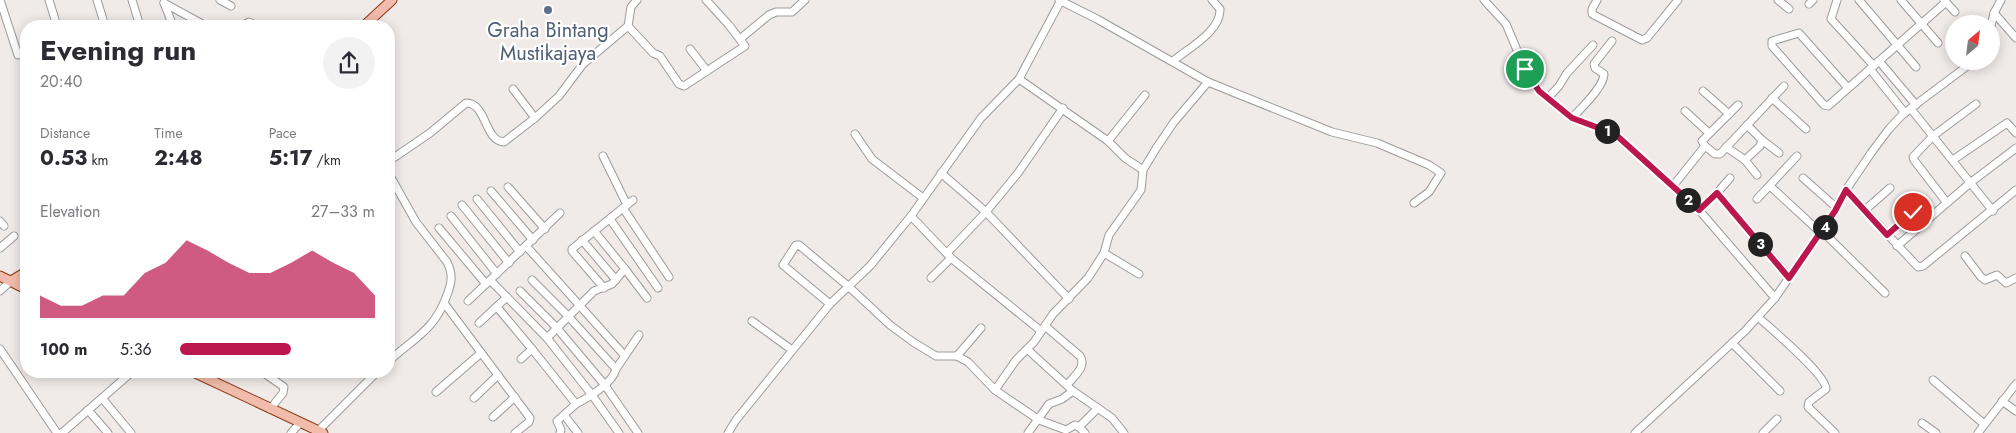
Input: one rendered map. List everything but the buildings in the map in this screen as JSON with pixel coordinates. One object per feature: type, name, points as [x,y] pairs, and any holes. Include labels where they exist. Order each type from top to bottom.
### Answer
[{"type":"main road","points":[[370,20],[392,0]]},
{"type":"main road","points":[[0,276],[20,286]]},
{"type":"main road","points":[[11,281],[20,276]]},
{"type":"main road","points":[[206,378],[321,432]]},
{"type":"street","points":[[0,0],[18,55]]},
{"type":"street","points":[[49,0],[55,20]]},
{"type":"street","points":[[97,0],[103,20]]},
{"type":"street","points":[[132,0],[138,20]]},
{"type":"street","points":[[220,0],[231,6]]},
{"type":"street","points":[[395,157],[430,133],[466,103],[470,103],[476,108],[496,139],[499,142],[504,142],[559,96],[583,64],[628,26],[631,7],[637,0]]},
{"type":"street","points":[[628,26],[653,53],[660,56],[680,86],[744,48],[740,39],[706,0]]},
{"type":"street","points":[[740,39],[769,15],[776,12],[792,12],[806,0]]},
{"type":"street","points":[[728,433],[736,420],[830,304],[870,266],[911,216],[981,118],[1019,79],[1060,0],[1097,18],[1208,82],[1332,132],[1377,143],[1429,165],[1441,173],[1429,192],[1414,203]]},
{"type":"street","points":[[1173,61],[1214,28],[1220,16],[1220,9],[1212,0]]},
{"type":"street","points":[[1484,0],[1506,24],[1525,69],[1539,91],[1572,118],[1615,134],[1699,210],[1774,298]]},
{"type":"street","points":[[1597,0],[1592,9],[1592,14],[1642,40],[1647,38],[1678,0]]},
{"type":"street","points":[[1778,0],[1788,9]]},
{"type":"street","points":[[1838,0],[1831,19],[1911,109],[1993,211]]},
{"type":"street","points":[[1860,0],[1916,67]]},
{"type":"street","points":[[1901,0],[1938,43]]},
{"type":"street","points":[[1993,15],[2001,0]]},
{"type":"street","points":[[164,1],[171,20]]},
{"type":"street","points":[[164,1],[196,20]]},
{"type":"street","points":[[1848,88],[1799,33],[1772,41],[1772,46],[1824,105],[1831,105],[1945,1],[1955,12]]},
{"type":"street","points":[[1994,12],[2016,38]]},
{"type":"street","points":[[1572,118],[1604,78],[1604,74],[1595,68],[1594,64],[1612,41]]},
{"type":"street","points":[[1548,98],[1564,80],[1567,73],[1594,45]]},
{"type":"street","points":[[690,49],[707,71]]},
{"type":"street","points":[[1874,66],[1911,109]]},
{"type":"street","points":[[1635,433],[1758,318],[1821,232],[1846,190],[1889,129],[1911,109],[1962,70]]},
{"type":"street","points":[[1019,79],[1108,141],[1125,158],[1143,170]]},
{"type":"street","points":[[995,390],[1016,360],[1054,314],[1088,278],[1104,253],[1109,235],[1141,190],[1143,170],[1174,122],[1208,82]]},
{"type":"street","points":[[1738,105],[1702,141],[1705,146],[1717,155],[1784,86]]},
{"type":"street","points":[[513,89],[535,118]]},
{"type":"street","points":[[1703,91],[1729,114]]},
{"type":"street","points":[[1108,141],[1145,95]]},
{"type":"street","points":[[1772,98],[1806,129]]},
{"type":"street","points":[[1947,203],[1913,157],[1933,136],[1976,104]]},
{"type":"street","points":[[931,278],[1018,173],[1063,108]]},
{"type":"street","points":[[1685,111],[1709,133]]},
{"type":"street","points":[[1953,160],[2007,123],[2016,133]]},
{"type":"street","points":[[1747,125],[1779,153]]},
{"type":"street","points":[[855,134],[872,158],[923,198]]},
{"type":"street","points":[[1744,160],[1760,146],[1762,140]]},
{"type":"street","points":[[1672,186],[1705,146]]},
{"type":"street","points":[[1726,147],[1744,160],[1757,175]]},
{"type":"street","points":[[1897,246],[1970,183],[2016,148]]},
{"type":"street","points":[[603,156],[625,207],[669,277]]},
{"type":"street","points":[[1757,200],[1797,156]]},
{"type":"street","points":[[941,172],[986,212],[1069,299]]},
{"type":"street","points":[[1699,210],[1730,178]]},
{"type":"street","points":[[1803,178],[1837,208]]},
{"type":"street","points":[[395,185],[419,227],[451,269],[452,279],[444,303],[434,323],[395,356]]},
{"type":"street","points":[[508,186],[546,229]]},
{"type":"street","points":[[1770,186],[1885,293]]},
{"type":"street","points":[[1865,210],[1890,188]]},
{"type":"street","points":[[1846,190],[1918,267],[1924,266],[1993,211],[2016,190]]},
{"type":"street","points":[[491,191],[533,240]]},
{"type":"street","points":[[1717,193],[1789,278]]},
{"type":"street","points":[[477,199],[523,250],[580,305],[625,356]]},
{"type":"street","points":[[604,288],[572,251],[582,240],[633,200]]},
{"type":"street","points":[[462,205],[509,263]]},
{"type":"street","points":[[1887,235],[1913,212]]},
{"type":"street","points":[[468,301],[546,229],[560,213]]},
{"type":"street","points":[[451,216],[497,274]]},
{"type":"street","points":[[911,216],[949,256],[1080,356],[1083,366],[1067,385]]},
{"type":"street","points":[[610,219],[658,288]]},
{"type":"street","points":[[439,228],[488,282],[507,297],[547,338],[619,433]]},
{"type":"street","points":[[594,231],[647,298]]},
{"type":"street","points":[[0,248],[14,236]]},
{"type":"street","points":[[582,240],[616,280]]},
{"type":"street","points":[[830,304],[783,265],[793,247],[799,245],[848,286],[890,325],[913,342],[936,356],[957,356],[968,362],[995,390],[1039,420],[1066,430],[1075,425],[1085,433]]},
{"type":"street","points":[[1104,253],[1139,274]]},
{"type":"street","points":[[1965,256],[1985,280],[1997,275],[2006,283],[2016,278]]},
{"type":"street","points":[[547,338],[594,291],[604,288],[616,280],[625,269]]},
{"type":"street","points":[[532,280],[616,369]]},
{"type":"street","points":[[0,291],[11,281]]},
{"type":"street","points":[[520,291],[556,327],[604,384],[638,433]]},
{"type":"street","points":[[479,323],[507,297]]},
{"type":"street","points":[[444,303],[515,397],[530,420],[515,432]]},
{"type":"street","points":[[497,307],[576,404]]},
{"type":"street","points":[[1758,318],[1801,357],[1825,382],[1826,388],[1809,402],[1808,407],[1835,433]]},
{"type":"street","points":[[752,321],[792,350]]},
{"type":"street","points":[[957,356],[981,328]]},
{"type":"street","points":[[560,433],[561,430],[557,421],[576,404],[592,395],[615,374],[616,369],[639,335]]},
{"type":"street","points":[[1732,343],[1780,391]]},
{"type":"street","points":[[0,349],[57,433]]},
{"type":"street","points":[[521,359],[532,349]]},
{"type":"street","points":[[1027,349],[1072,391],[1112,418],[1124,433]]},
{"type":"street","points":[[436,392],[482,353]]},
{"type":"street","points":[[474,398],[498,375]]},
{"type":"street","points":[[62,433],[125,378]]},
{"type":"street","points":[[270,409],[283,393],[284,386],[272,378]]},
{"type":"street","points":[[321,432],[371,378]]},
{"type":"street","points":[[1932,380],[1984,424]]},
{"type":"street","points":[[1978,433],[2016,384]]},
{"type":"street","points":[[1028,433],[1049,404],[1062,399],[1072,391]]},
{"type":"street","points":[[493,417],[515,397]]},
{"type":"street","points":[[102,398],[131,433]]},
{"type":"street","points":[[2002,401],[2016,411]]},
{"type":"street","points":[[1079,427],[1098,408]]},
{"type":"street","points":[[88,410],[108,433]]},
{"type":"street","points":[[564,415],[578,433]]},
{"type":"street","points":[[1763,433],[1777,419]]},
{"type":"street","points":[[292,433],[300,423]]},
{"type":"street","points":[[1922,423],[1936,433]]},
{"type":"place","name":"Graha Bintang Mustikajaya","points":[[548,10]]},
{"type":"route","points":[[1525,69],[1539,91],[1572,118],[1615,134],[1699,210],[1717,193],[1789,278],[1835,211],[1846,190],[1887,235],[1913,212]]}]
